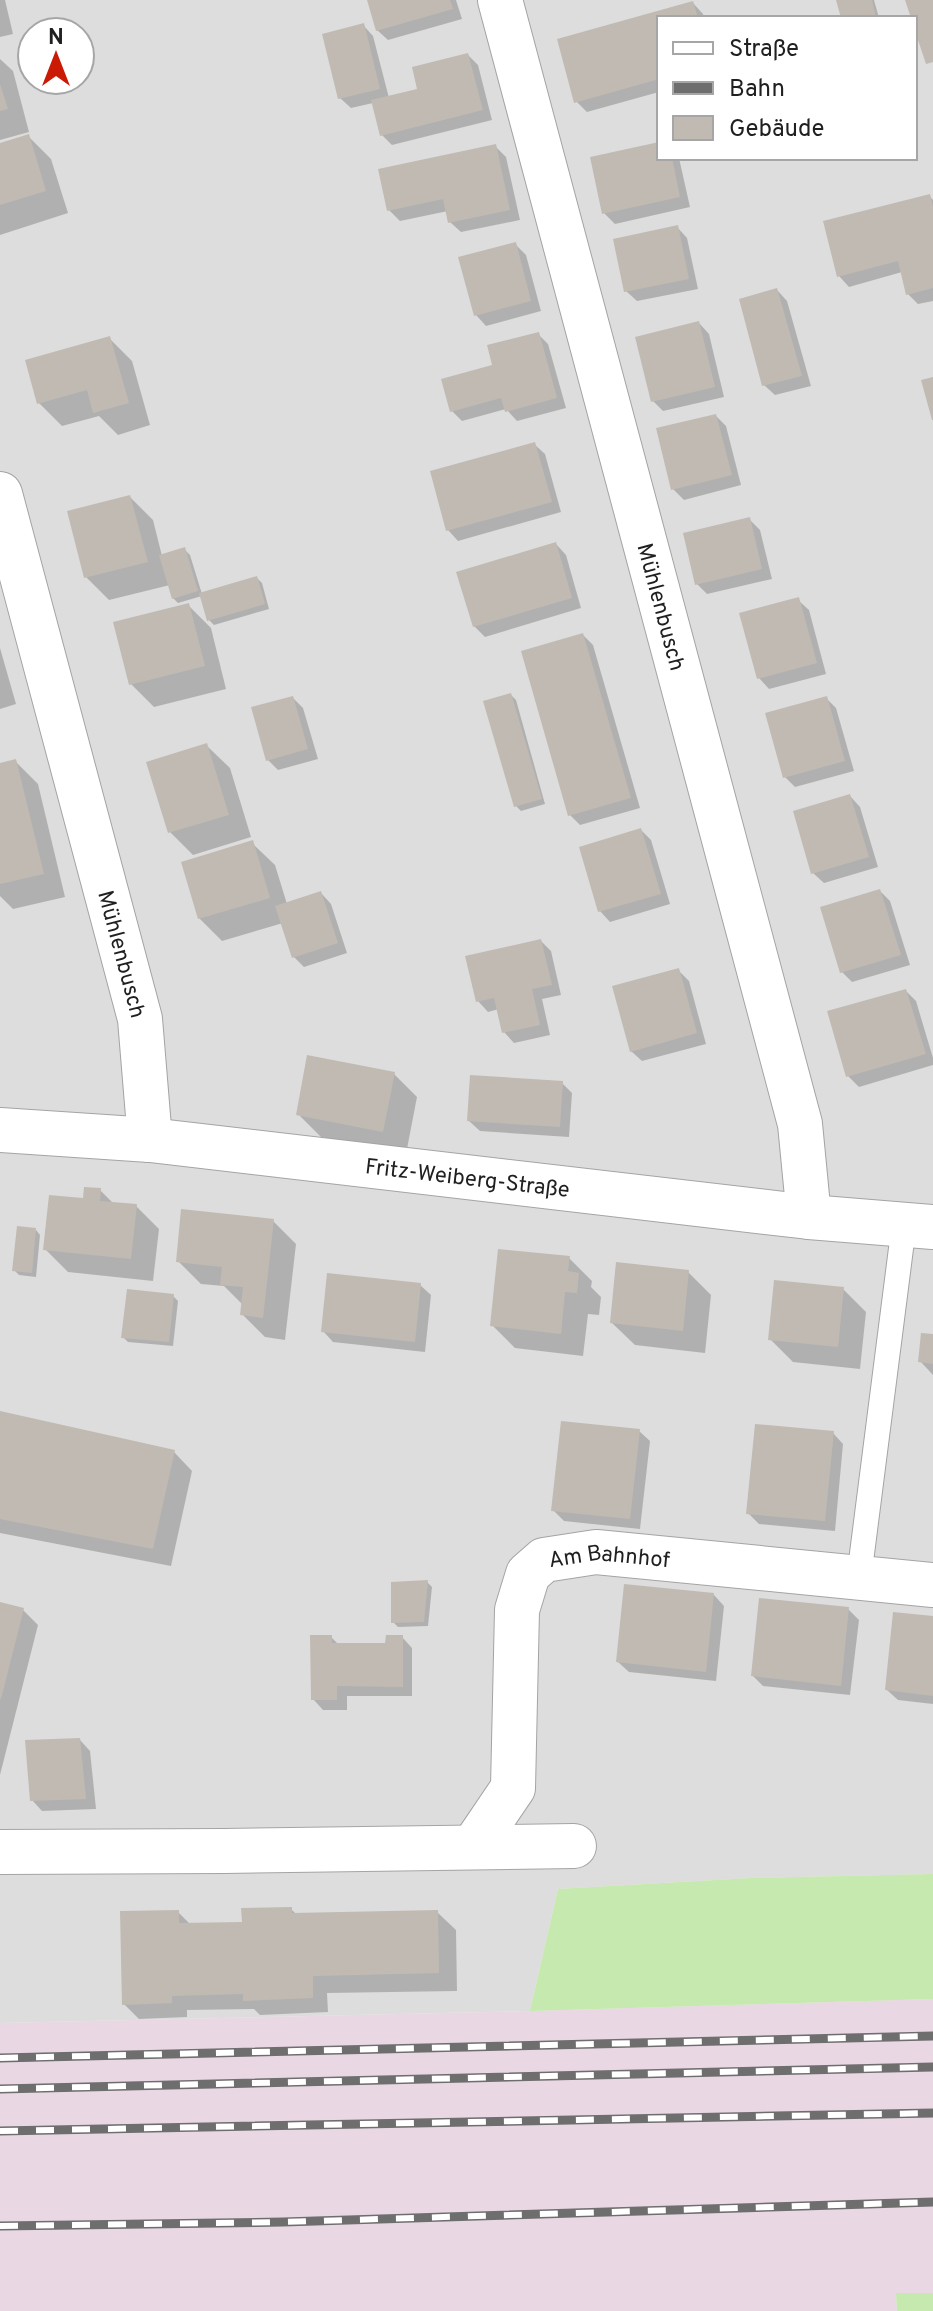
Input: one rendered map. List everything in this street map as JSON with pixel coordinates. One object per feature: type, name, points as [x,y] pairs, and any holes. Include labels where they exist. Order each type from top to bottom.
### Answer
[{"type":"street","name":"Mühlenbusch","points":[[500,0],[800,1124],[809,1217]]},
{"type":"street","name":"Mühlenbusch","points":[[0,494],[140,1019],[150,1140]]},
{"type":"street","name":"Fritz-Weiberg-Straße","points":[[0,1130],[150,1140],[809,1217],[918,1226]]},
{"type":"street","name":"Am Bahnhof","points":[[473,1847],[513,1788],[517,1610],[528,1574],[544,1560],[596,1552],[933,1585]]},
{"type":"street","points":[[0,1852],[574,1846]]},
{"type":"lane","points":[[859,1577],[918,1226]]},
{"type":"shaded area","points":[[0,0],[933,0],[933,1874],[751,1878],[558,1889],[530,2011],[0,2023]]},
{"type":"shaded area","points":[[933,1999],[933,2293],[896,2293],[897,2311],[0,2311],[0,2023]]},
{"type":"green space","points":[[933,1874],[933,1999],[530,2011],[558,1889],[751,1878]]},
{"type":"green space","points":[[896,2293],[933,2293],[933,2311],[897,2311]]},
{"type":"building","points":[[367,0],[450,0],[453,9],[376,31]]},
{"type":"building","points":[[836,0],[872,0],[876,16],[840,16]]},
{"type":"building","points":[[905,0],[933,0],[933,62],[926,64],[917,37],[917,16],[910,16]]},
{"type":"building","points":[[693,1],[697,16],[657,16],[657,80],[574,103],[557,39]]},
{"type":"building","points":[[364,23],[380,89],[338,99],[322,34]]},
{"type":"building","points":[[468,53],[483,110],[380,136],[371,100],[417,89],[412,67]]},
{"type":"building","points":[[0,84],[8,109],[0,111]]},
{"type":"building","points":[[29,134],[46,191],[0,205],[0,143]]},
{"type":"building","points":[[657,142],[657,160],[672,160],[680,197],[602,214],[590,157]]},
{"type":"building","points":[[496,144],[510,210],[448,223],[443,199],[387,211],[378,169]]},
{"type":"building","points":[[930,194],[933,207],[933,288],[906,295],[898,261],[837,277],[823,221]]},
{"type":"building","points":[[678,225],[689,279],[624,292],[613,239]]},
{"type":"building","points":[[516,242],[531,301],[474,316],[458,257]]},
{"type":"building","points":[[777,288],[802,376],[762,386],[739,299]]},
{"type":"building","points":[[699,321],[715,387],[651,402],[635,337]]},
{"type":"building","points":[[539,332],[557,398],[505,412],[501,398],[450,412],[441,379],[492,365],[487,345]]},
{"type":"building","points":[[110,336],[129,403],[93,413],[87,390],[37,404],[25,360]]},
{"type":"building","points":[[933,377],[933,420],[932,420],[921,380]]},
{"type":"building","points":[[716,414],[732,475],[671,490],[656,428]]},
{"type":"building","points":[[535,442],[552,502],[446,531],[430,471]]},
{"type":"building","points":[[130,495],[148,562],[84,578],[67,511]]},
{"type":"building","points":[[750,517],[762,569],[695,585],[683,533]]},
{"type":"building","points":[[556,542],[572,598],[473,627],[456,572]]},
{"type":"building","points":[[185,547],[198,591],[172,599],[159,555]]},
{"type":"building","points":[[257,576],[265,604],[207,621],[199,593]]},
{"type":"building","points":[[799,597],[817,663],[757,679],[739,613]]},
{"type":"building","points":[[189,603],[205,666],[129,685],[113,622]]},
{"type":"building","points":[[583,633],[631,798],[568,816],[521,651]]},
{"type":"building","points":[[511,693],[542,799],[514,807],[483,701]]},
{"type":"building","points":[[293,696],[308,749],[266,761],[251,707]]},
{"type":"building","points":[[827,696],[845,761],[783,778],[765,713]]},
{"type":"building","points":[[207,743],[229,815],[168,833],[146,762]]},
{"type":"building","points":[[16,759],[44,874],[0,884],[0,763]]},
{"type":"building","points":[[850,794],[869,857],[811,874],[793,811]]},
{"type":"building","points":[[641,828],[661,894],[598,912],[579,847]]},
{"type":"building","points":[[253,840],[270,898],[198,919],[181,862]]},
{"type":"building","points":[[880,889],[901,955],[840,973],[820,907]]},
{"type":"building","points":[[321,891],[338,943],[292,958],[275,906]]},
{"type":"building","points":[[541,939],[552,985],[532,989],[540,1025],[502,1033],[494,998],[476,1002],[465,956]]},
{"type":"building","points":[[679,968],[697,1033],[630,1052],[612,986]]},
{"type":"building","points":[[906,989],[926,1054],[846,1077],[827,1011]]},
{"type":"building","points":[[307,1055],[395,1072],[383,1132],[296,1115]]},
{"type":"building","points":[[470,1075],[563,1081],[560,1127],[467,1121]]},
{"type":"building","points":[[84,1187],[101,1188],[100,1201],[137,1204],[131,1259],[43,1250],[49,1195],[83,1198]]},
{"type":"building","points":[[181,1209],[274,1219],[263,1318],[240,1315],[243,1287],[220,1285],[222,1267],[176,1262]]},
{"type":"building","points":[[17,1226],[36,1228],[32,1273],[12,1271]]},
{"type":"building","points":[[498,1249],[570,1256],[568,1271],[579,1273],[577,1293],[565,1292],[561,1334],[490,1326]]},
{"type":"building","points":[[616,1262],[689,1270],[683,1331],[610,1323]]},
{"type":"building","points":[[327,1273],[421,1283],[415,1342],[321,1332]]},
{"type":"building","points":[[774,1280],[844,1287],[838,1347],[768,1340]]},
{"type":"building","points":[[127,1289],[174,1294],[169,1342],[121,1338]]},
{"type":"building","points":[[921,1333],[933,1334],[933,1364],[918,1362]]},
{"type":"building","points":[[0,1411],[175,1450],[153,1549],[0,1519]]},
{"type":"building","points":[[561,1421],[640,1429],[630,1519],[551,1511]]},
{"type":"building","points":[[755,1424],[834,1431],[825,1521],[746,1514]]},
{"type":"building","points":[[428,1580],[424,1622],[391,1623],[391,1582]]},
{"type":"building","points":[[624,1584],[714,1593],[706,1672],[616,1662]]},
{"type":"building","points":[[759,1598],[849,1607],[841,1686],[751,1676]]},
{"type":"building","points":[[0,1602],[24,1608],[1,1699],[0,1699]]},
{"type":"building","points":[[893,1612],[933,1616],[933,1696],[885,1690]]},
{"type":"building","points":[[310,1635],[332,1635],[332,1643],[385,1643],[386,1635],[403,1635],[403,1687],[337,1686],[337,1700],[311,1700]]},
{"type":"building","points":[[80,1738],[86,1799],[30,1801],[25,1740]]},
{"type":"building","points":[[292,1907],[292,1913],[438,1910],[439,1973],[313,1976],[313,1998],[243,2001],[243,1994],[172,1996],[172,2003],[122,2005],[120,1911],[179,1910],[179,1923],[242,1922],[241,1908]]},
{"type":"railway","points":[[0,2058],[933,2036]]},
{"type":"railway","points":[[0,2089],[933,2067]]},
{"type":"railway","points":[[0,2131],[933,2113]]},
{"type":"railway","points":[[0,2226],[283,2222],[933,2202]]}]
